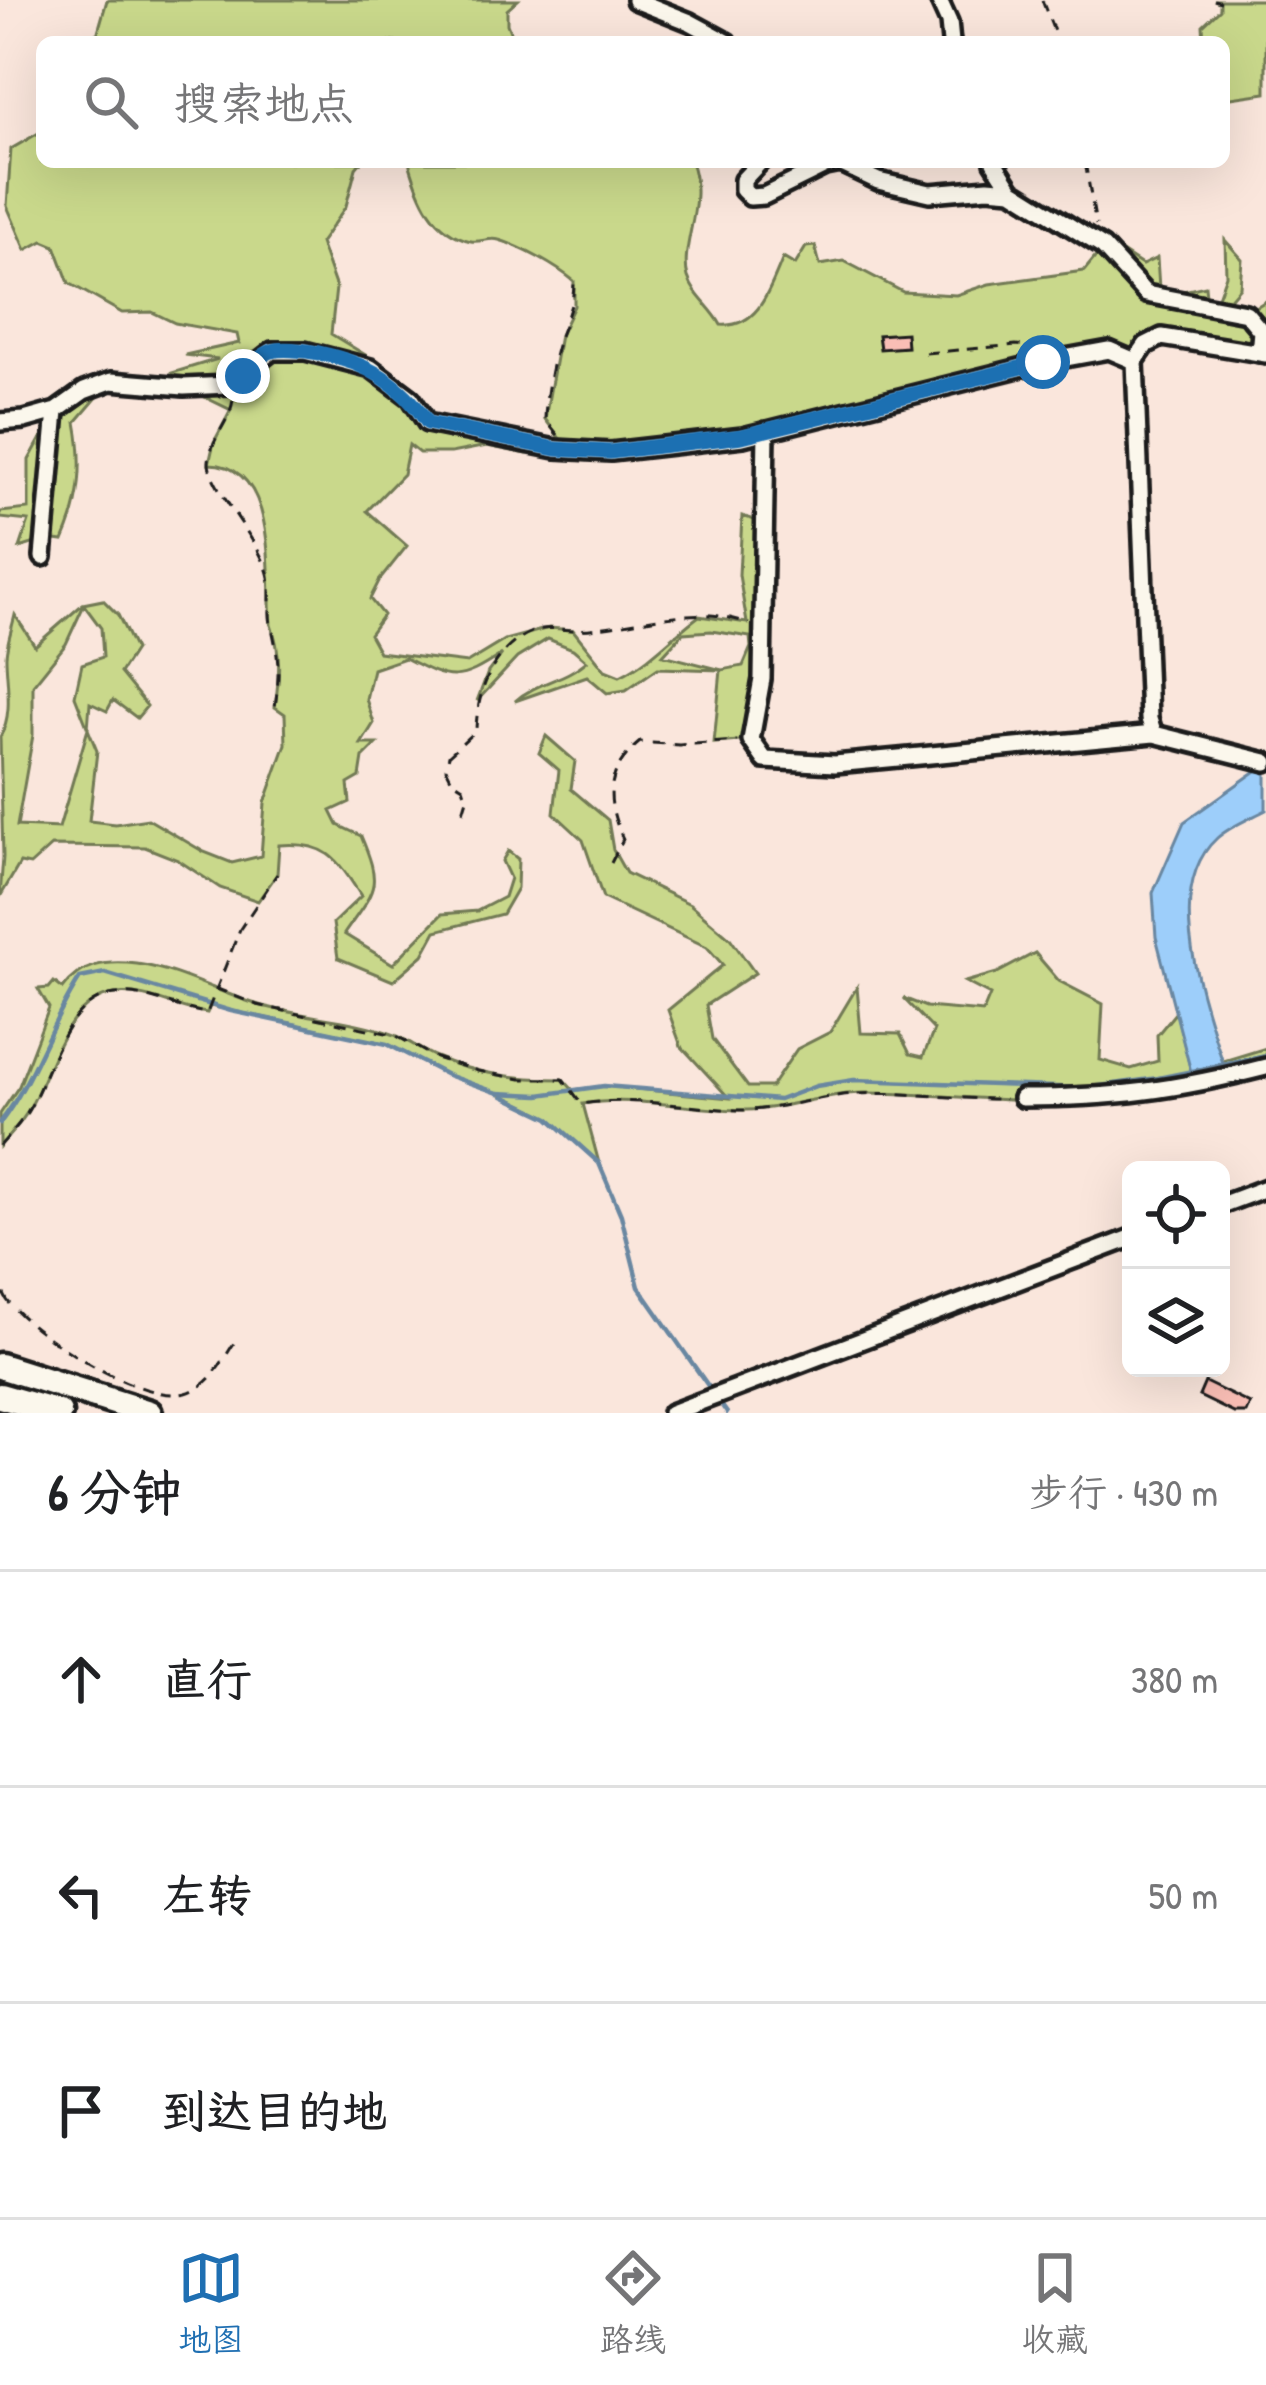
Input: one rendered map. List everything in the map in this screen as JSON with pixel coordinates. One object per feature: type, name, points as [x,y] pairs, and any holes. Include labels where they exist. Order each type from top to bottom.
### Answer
[{"type":"highway","points":[[0,1366],[149,1413]]},
{"type":"highway","points":[[0,1396],[59,1413]]},
{"type":"street","points":[[635,0],[716,36]]},
{"type":"street","points":[[938,0],[950,36]]},
{"type":"street","points":[[754,168],[743,180],[743,190],[750,197],[764,196],[821,168]]},
{"type":"street","points":[[851,168],[878,181],[930,193],[1012,190]]},
{"type":"street","points":[[998,168],[1012,190],[1096,243],[1146,294],[1246,313],[1261,331],[1263,353],[1162,337],[1146,345],[1135,361],[1149,719],[1154,734]]},
{"type":"street","points":[[0,422],[56,411],[84,391],[111,381],[229,385],[272,351],[305,351],[371,368],[411,398],[428,423],[584,453],[706,442],[1108,350],[1135,361]]},
{"type":"street","points":[[43,557],[56,411]]},
{"type":"street","points":[[766,430],[762,679],[751,740],[765,760],[798,764],[1047,747],[1154,734],[1266,762]]},
{"type":"street","points":[[1022,1098],[1112,1098],[1181,1089],[1266,1067]]},
{"type":"street","points":[[1230,1201],[1266,1188]]},
{"type":"street","points":[[677,1411],[1122,1241]]},
{"type":"path","points":[[1042,0],[1056,36]]},
{"type":"path","points":[[1086,168],[1096,243]]},
{"type":"path","points":[[574,281],[574,306],[560,335],[544,419],[561,440],[584,453]]},
{"type":"path","points":[[926,353],[1016,345],[1079,355]]},
{"type":"path","points":[[236,380],[232,410],[208,464],[212,479],[247,528],[269,576],[271,625],[278,643],[275,707]]},
{"type":"path","points":[[463,812],[467,799],[446,768],[449,755],[476,730],[477,701],[488,672],[532,632],[699,616],[738,620],[762,629]]},
{"type":"path","points":[[611,863],[623,839],[608,786],[622,756],[640,742],[679,746],[751,740]]},
{"type":"path","points":[[0,1146],[30,1108],[65,1033],[92,1003],[112,994],[138,995],[207,1013],[240,929],[277,874]]},
{"type":"path","points":[[215,988],[257,1005],[395,1035],[436,1058],[478,1071],[521,1079],[562,1079],[582,1104],[606,1100],[740,1110],[785,1109],[820,1096],[865,1093],[956,1100],[1022,1098]]},
{"type":"path","points":[[0,1273],[6,1299],[59,1344],[118,1380],[144,1388],[171,1395],[207,1383],[236,1340]]},
{"type":"green space","points":[[107,0],[518,0],[507,10],[512,36],[97,36]]},
{"type":"green space","points":[[1214,0],[1266,0],[1266,93],[1230,98],[1230,36],[1204,36],[1203,25],[1220,9],[1220,2]]},
{"type":"green space","points":[[36,134],[36,168],[356,168],[346,206],[320,243],[336,288],[331,334],[385,367],[428,423],[556,449],[527,454],[487,446],[419,453],[409,445],[403,474],[367,511],[407,546],[370,599],[383,615],[369,634],[379,652],[467,663],[505,640],[549,628],[573,630],[605,670],[620,676],[699,616],[747,623],[739,575],[742,516],[765,523],[751,740],[714,743],[721,670],[658,668],[626,690],[607,693],[587,676],[515,701],[587,661],[548,639],[517,658],[477,701],[488,672],[502,654],[454,676],[405,658],[373,669],[366,699],[374,723],[361,744],[377,744],[363,758],[360,777],[348,784],[350,802],[331,811],[338,825],[361,836],[372,867],[369,897],[344,934],[393,964],[442,914],[477,911],[504,897],[510,878],[502,861],[508,851],[518,859],[517,888],[502,914],[436,931],[423,955],[393,981],[338,958],[333,923],[361,896],[329,855],[309,846],[279,845],[277,874],[258,901],[220,888],[178,860],[145,847],[51,846],[30,865],[20,863],[0,897],[0,737],[7,718],[6,656],[15,615],[35,646],[83,604],[103,600],[118,615],[135,650],[120,673],[147,706],[137,718],[113,700],[107,711],[90,703],[88,729],[97,751],[89,821],[115,824],[148,819],[232,863],[261,856],[265,803],[286,744],[285,714],[275,707],[278,656],[271,625],[265,527],[248,483],[232,469],[209,464],[214,442],[231,410],[184,387],[172,373],[218,359],[185,355],[239,343],[237,334],[175,323],[152,312],[122,313],[69,283],[55,246],[43,241],[26,250],[7,206],[11,149]],"holes":[[[84,605],[101,628],[103,657],[82,664],[75,696],[88,729],[59,828],[17,826],[33,735],[33,685],[66,644]],[[711,631],[750,637],[743,666],[722,670],[663,655],[683,633]]]},
{"type":"green space","points":[[411,168],[693,168],[696,193],[688,277],[721,325],[754,313],[783,258],[795,265],[806,247],[815,246],[820,265],[844,261],[903,292],[956,295],[989,284],[1084,271],[1103,248],[1096,235],[1142,265],[1157,258],[1159,288],[1170,294],[1205,286],[1207,306],[1214,308],[1226,275],[1225,240],[1242,259],[1240,287],[1221,309],[1246,313],[1266,301],[1266,354],[1162,337],[1135,361],[1108,350],[743,437],[584,453],[561,440],[545,419],[560,335],[574,306],[574,281],[508,243],[471,241],[446,230],[423,200]]},
{"type":"green space","points":[[111,381],[76,422],[79,482],[63,541],[48,539],[20,548],[29,521],[0,518],[0,512],[29,509],[29,460],[56,411]]},
{"type":"green space","points":[[546,736],[575,761],[571,789],[608,820],[613,850],[626,873],[690,904],[730,938],[755,973],[706,1005],[712,1039],[748,1087],[771,1087],[797,1049],[830,1032],[857,987],[861,1033],[900,1034],[910,1054],[923,1057],[934,1030],[903,998],[926,1007],[983,1012],[990,995],[965,982],[997,973],[1035,953],[1059,981],[1103,1004],[1100,1060],[1131,1069],[1158,1061],[1157,1035],[1176,1012],[1191,1071],[1266,1048],[1266,1067],[1151,1092],[1082,1100],[865,1093],[747,1110],[624,1101],[583,1104],[599,1163],[549,1118],[387,1044],[210,1006],[207,1013],[139,995],[115,994],[98,999],[71,1023],[26,1114],[0,1146],[0,1114],[19,1086],[49,1008],[38,989],[54,982],[63,989],[86,969],[115,963],[168,971],[276,1009],[379,1029],[436,1057],[482,1072],[563,1079],[573,1090],[604,1086],[729,1098],[681,1046],[668,1010],[723,965],[707,947],[603,898],[583,840],[554,813],[559,770],[539,753]]},
{"type":"water","points":[[1266,764],[1266,810],[1217,838],[1200,860],[1192,886],[1192,947],[1223,1063],[1191,1072],[1156,937],[1153,893],[1184,822]]},
{"type":"building","points":[[906,333],[907,347],[880,349],[878,335]]},
{"type":"building","points":[[1205,1382],[1250,1404],[1246,1413],[1234,1413],[1199,1396]]},
{"type":"waterway","points":[[0,1123],[80,978],[105,973],[231,1011],[387,1044],[447,1075],[498,1093],[539,1095],[604,1086],[779,1100],[816,1086],[854,1080],[1085,1088],[1266,1056]]},
{"type":"waterway","points":[[503,1096],[549,1118],[599,1163],[621,1215],[639,1287],[727,1413]]},
{"type":"route","points":[[243,376],[272,351],[338,357],[371,368],[401,390],[428,423],[584,453],[742,436],[1043,362]]}]
